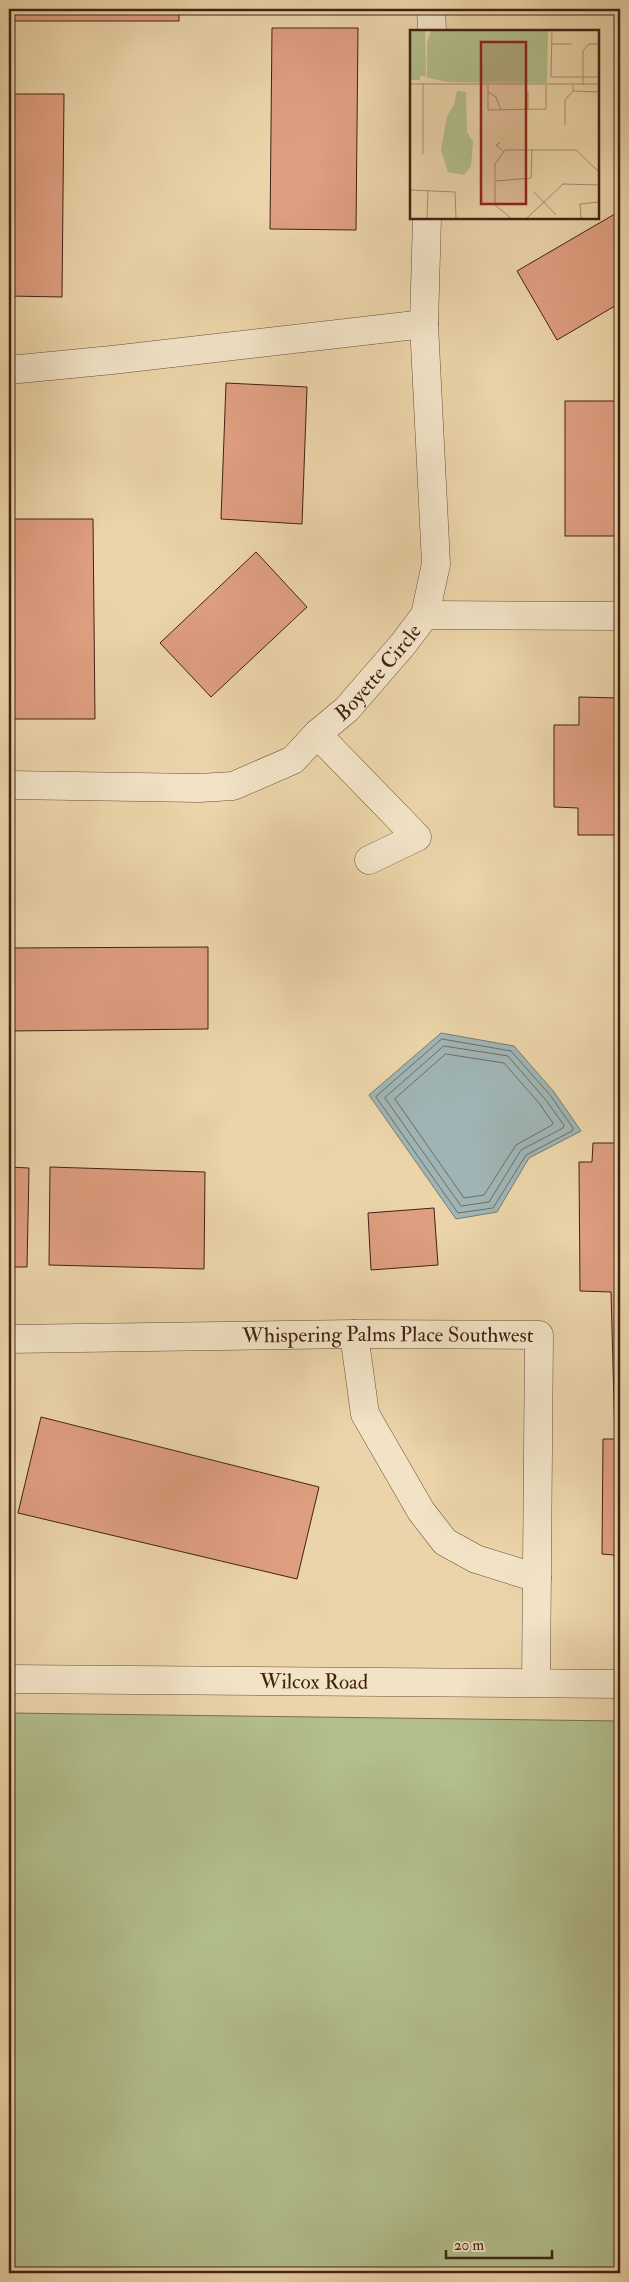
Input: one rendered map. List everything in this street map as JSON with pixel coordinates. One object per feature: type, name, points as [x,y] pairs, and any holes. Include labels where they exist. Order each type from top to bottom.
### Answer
[{"type":"street","points":[[431,9],[432,30]]},
{"type":"street","name":"Boyette Circle","points":[[9,785],[199,788],[233,786],[293,760],[317,734],[347,709],[404,643],[425,614],[436,564],[424,324],[427,219]]},
{"type":"street","points":[[9,370],[424,324]]},
{"type":"street","points":[[425,614],[620,616]]},
{"type":"street","points":[[317,734],[417,837],[369,860]]},
{"type":"street","points":[[354,1334],[366,1414],[421,1511],[445,1542],[476,1559],[537,1578]]},
{"type":"street","name":"Whispering Palms Place Southwest","points":[[9,1339],[354,1334],[538,1335],[536,1683]]},
{"type":"street","name":"Wilcox Road","points":[[9,1679],[620,1684]]},
{"type":"green space","points":[[9,1713],[620,1721],[620,2273],[9,2273]]},
{"type":"water","points":[[441,1033],[514,1046],[554,1092],[581,1131],[529,1158],[497,1212],[456,1219],[369,1095]]},
{"type":"building","points":[[9,9],[179,9],[179,21],[9,21]]},
{"type":"building","points":[[272,28],[358,28],[356,230],[270,229]]},
{"type":"building","points":[[9,94],[64,94],[62,297],[9,296]]},
{"type":"building","points":[[620,211],[620,303],[557,340],[517,271]]},
{"type":"building","points":[[226,383],[307,387],[302,524],[221,519]]},
{"type":"building","points":[[565,401],[620,401],[620,536],[565,536]]},
{"type":"building","points":[[9,519],[93,519],[95,719],[9,719]]},
{"type":"building","points":[[256,552],[307,607],[211,697],[160,643]]},
{"type":"building","points":[[579,697],[620,698],[620,835],[578,835],[578,808],[554,807],[554,725],[579,725]]},
{"type":"building","points":[[208,947],[208,1029],[9,1031],[9,948]]},
{"type":"building","points":[[593,1143],[620,1143],[620,1574],[615,1574],[614,1555],[602,1554],[603,1439],[615,1439],[611,1292],[580,1291],[579,1162],[592,1162]]},
{"type":"building","points":[[9,1167],[29,1168],[27,1267],[9,1267]]},
{"type":"building","points":[[50,1167],[205,1172],[204,1269],[49,1265]]},
{"type":"building","points":[[434,1208],[438,1265],[371,1270],[368,1213]]},
{"type":"building","points":[[41,1417],[319,1487],[297,1579],[18,1513]]}]
